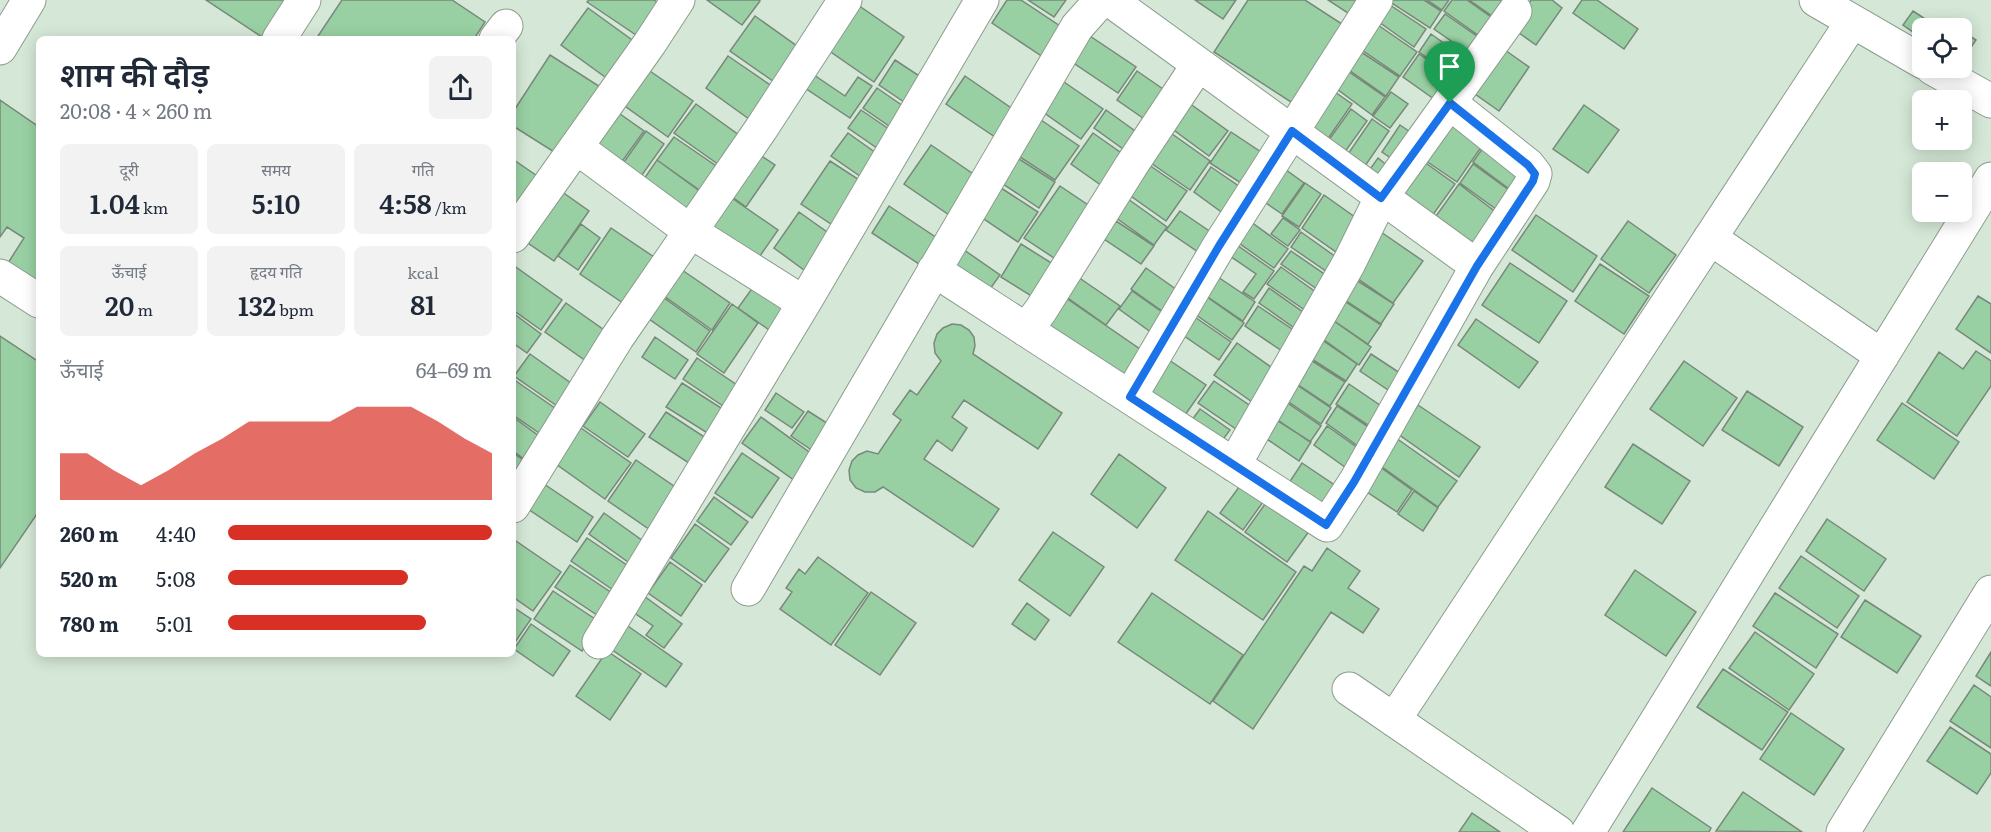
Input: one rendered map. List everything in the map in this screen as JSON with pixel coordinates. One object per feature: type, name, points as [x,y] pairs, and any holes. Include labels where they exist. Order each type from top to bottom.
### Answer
[{"type":"street","points":[[0,48],[29,0]]},
{"type":"street","points":[[281,36],[304,0]]},
{"type":"street","points":[[516,232],[678,0]]},
{"type":"street","points":[[516,501],[617,338],[761,129],[845,0]]},
{"type":"street","points":[[599,642],[804,303],[982,0]]},
{"type":"street","points":[[748,589],[1077,27],[1101,0]]},
{"type":"street","points":[[1110,0],[1477,266]]},
{"type":"street","points":[[1130,397],[1219,246],[1376,0]]},
{"type":"street","points":[[1816,0],[1912,56]]},
{"type":"street","points":[[1234,465],[1349,263],[1381,198],[1515,10]]},
{"type":"street","points":[[1394,720],[1852,22]]},
{"type":"street","points":[[1026,330],[1198,65]]},
{"type":"street","points":[[1950,78],[1991,101]]},
{"type":"street","points":[[934,270],[1326,525],[1354,482],[1477,266],[1533,181],[1535,174],[1528,165],[1450,103]]},
{"type":"street","points":[[576,147],[690,231],[804,303]]},
{"type":"street","points":[[1588,832],[1991,179]]},
{"type":"street","points":[[1710,238],[1882,356]]},
{"type":"street","points":[[0,276],[36,299]]},
{"type":"street","points":[[1843,832],[1991,592]]},
{"type":"street","points":[[1349,689],[1558,832]]},
{"type":"building","points":[[206,0],[293,0],[267,36],[260,36]]},
{"type":"building","points":[[342,0],[452,0],[485,22],[476,36],[318,36]]},
{"type":"building","points":[[589,0],[654,0],[664,7],[642,39],[587,2]]},
{"type":"building","points":[[707,0],[759,0],[760,1],[742,25]]},
{"type":"building","points":[[1007,0],[1021,0],[1063,28],[1043,57],[992,23]]},
{"type":"building","points":[[1028,0],[1066,0],[1054,17]]},
{"type":"building","points":[[1195,0],[1236,0],[1223,19]]},
{"type":"building","points":[[1248,0],[1305,0],[1345,26],[1294,104],[1214,52]]},
{"type":"building","points":[[1328,0],[1366,0],[1354,17]]},
{"type":"building","points":[[1392,0],[1424,0],[1441,11],[1430,28],[1390,2]]},
{"type":"building","points":[[1427,0],[1449,0],[1442,10]]},
{"type":"building","points":[[1452,0],[1467,0],[1498,22],[1485,40],[1444,11]]},
{"type":"building","points":[[1469,0],[1510,0],[1498,20]]},
{"type":"building","points":[[1531,0],[1552,0],[1562,8],[1536,45],[1512,28]]},
{"type":"building","points":[[1582,0],[1597,0],[1638,29],[1624,49],[1573,13]]},
{"type":"building","points":[[858,5],[904,37],[874,82],[828,50]]},
{"type":"building","points":[[1390,5],[1426,29],[1414,47],[1379,22]]},
{"type":"building","points":[[588,8],[639,45],[612,82],[561,45]]},
{"type":"building","points":[[1913,11],[1924,18],[1912,18],[1912,31],[1903,25]]},
{"type":"building","points":[[1445,14],[1481,39],[1470,54],[1434,29]]},
{"type":"building","points":[[755,16],[804,51],[780,86],[730,51]]},
{"type":"building","points":[[1375,23],[1417,52],[1400,76],[1359,48]]},
{"type":"building","points":[[1087,34],[1136,67],[1118,93],[1069,60]]},
{"type":"building","points":[[1431,34],[1469,61],[1457,79],[1419,52]]},
{"type":"building","points":[[1358,50],[1399,77],[1386,96],[1346,68]]},
{"type":"building","points":[[1505,50],[1529,67],[1499,111],[1475,94]]},
{"type":"building","points":[[1419,54],[1457,80],[1441,104],[1403,77]]},
{"type":"building","points":[[550,55],[605,90],[562,157],[516,128],[516,107]]},
{"type":"building","points":[[728,56],[779,91],[756,124],[706,88]]},
{"type":"building","points":[[895,60],[930,83],[913,108],[879,85]]},
{"type":"building","points":[[647,69],[693,101],[668,137],[622,104]]},
{"type":"building","points":[[1137,71],[1173,96],[1153,125],[1117,100]]},
{"type":"building","points":[[1349,72],[1385,97],[1372,115],[1337,89]]},
{"type":"building","points":[[814,75],[845,96],[858,77],[872,86],[850,118],[805,88]]},
{"type":"building","points":[[965,76],[1017,112],[998,139],[946,104]]},
{"type":"building","points":[[1064,82],[1103,109],[1081,139],[1043,112]]},
{"type":"building","points":[[877,88],[913,113],[899,133],[863,108]]},
{"type":"building","points":[[1332,90],[1352,104],[1327,140],[1307,127]]},
{"type":"building","points":[[1391,92],[1408,104],[1390,128],[1373,116]]},
{"type":"building","points":[[0,100],[36,125],[36,281],[8,263],[24,238],[7,227],[0,237]]},
{"type":"building","points":[[1189,103],[1228,131],[1209,156],[1171,128]]},
{"type":"building","points":[[696,104],[743,138],[722,167],[674,133]]},
{"type":"building","points":[[1584,105],[1619,130],[1588,173],[1553,149]]},
{"type":"building","points":[[613,109],[644,131],[618,167],[587,145]]},
{"type":"building","points":[[1351,109],[1367,121],[1342,156],[1326,144]]},
{"type":"building","points":[[861,110],[899,136],[887,155],[848,128]]},
{"type":"building","points":[[1106,110],[1142,136],[1130,154],[1094,128]]},
{"type":"building","points":[[1447,117],[1484,143],[1457,182],[1419,156]]},
{"type":"building","points":[[1372,119],[1389,131],[1365,166],[1348,154]]},
{"type":"building","points":[[1041,120],[1079,146],[1055,180],[1017,155]]},
{"type":"building","points":[[1400,125],[1419,138],[1401,165],[1382,152]]},
{"type":"building","points":[[646,131],[664,144],[637,182],[619,169]]},
{"type":"building","points":[[1168,131],[1210,161],[1190,190],[1148,161]]},
{"type":"building","points":[[1231,132],[1267,156],[1247,187],[1210,163]]},
{"type":"building","points":[[848,133],[883,158],[867,181],[831,156]]},
{"type":"building","points":[[1093,133],[1127,157],[1105,188],[1071,164]]},
{"type":"building","points":[[674,137],[722,170],[705,194],[657,160]]},
{"type":"building","points":[[931,145],[982,180],[955,219],[904,184]]},
{"type":"building","points":[[1485,145],[1526,173],[1512,191],[1473,162]]},
{"type":"building","points":[[760,155],[775,165],[746,207],[731,196]]},
{"type":"building","points":[[1016,157],[1055,182],[1039,208],[1000,182]]},
{"type":"building","points":[[1378,158],[1395,172],[1363,179]]},
{"type":"building","points":[[1420,159],[1455,184],[1427,223],[1391,197]]},
{"type":"building","points":[[657,160],[705,195],[684,224],[637,189]]},
{"type":"building","points":[[516,161],[540,178],[516,212]]},
{"type":"building","points":[[830,161],[867,185],[837,228],[801,204]]},
{"type":"building","points":[[1473,164],[1513,193],[1500,212],[1460,183]]},
{"type":"building","points":[[1149,165],[1187,191],[1166,221],[1128,194]]},
{"type":"building","points":[[1211,167],[1249,193],[1231,219],[1194,192]]},
{"type":"building","points":[[1282,167],[1304,183],[1282,214],[1260,199]]},
{"type":"building","points":[[1305,183],[1321,194],[1299,227],[1282,216]]},
{"type":"building","points":[[1459,184],[1497,213],[1469,251],[1431,223]]},
{"type":"building","points":[[998,186],[1038,212],[1018,242],[978,215]]},
{"type":"building","points":[[1060,186],[1097,211],[1063,264],[1024,238]]},
{"type":"building","points":[[558,189],[589,211],[554,261],[522,239]]},
{"type":"building","points":[[726,194],[778,230],[755,263],[703,227]]},
{"type":"building","points":[[1324,195],[1366,225],[1343,257],[1302,228]]},
{"type":"building","points":[[1128,199],[1167,227],[1154,245],[1115,217]]},
{"type":"building","points":[[889,206],[940,240],[922,266],[872,233]]},
{"type":"building","points":[[1180,211],[1218,237],[1204,256],[1166,230]]},
{"type":"building","points":[[799,212],[834,237],[808,273],[774,248]]},
{"type":"building","points":[[1536,215],[1597,256],[1573,292],[1512,250]]},
{"type":"building","points":[[1283,218],[1300,230],[1288,246],[1271,234]]},
{"type":"building","points":[[1247,219],[1288,249],[1274,268],[1233,239]]},
{"type":"building","points":[[1116,221],[1154,246],[1141,264],[1104,239]]},
{"type":"building","points":[[1628,221],[1676,255],[1649,293],[1601,259]]},
{"type":"building","points":[[581,224],[600,238],[578,270],[558,256]]},
{"type":"building","points":[[611,228],[657,259],[626,305],[580,274]]},
{"type":"building","points":[[1301,232],[1343,262],[1333,276],[1291,247]]},
{"type":"building","points":[[1381,232],[1423,261],[1393,303],[1351,274]]},
{"type":"building","points":[[1234,243],[1274,271],[1254,299],[1243,292],[1256,274],[1227,254]]},
{"type":"building","points":[[1021,244],[1061,269],[1041,302],[1001,277]]},
{"type":"building","points":[[957,245],[1000,275],[985,296],[942,267]]},
{"type":"building","points":[[1291,251],[1333,280],[1324,294],[1281,264]]},
{"type":"building","points":[[1510,263],[1567,301],[1539,343],[1482,305]]},
{"type":"building","points":[[1600,264],[1649,296],[1624,334],[1575,301]]},
{"type":"building","points":[[516,267],[562,300],[541,330],[516,312]]},
{"type":"building","points":[[1281,267],[1324,298],[1312,315],[1267,284]]},
{"type":"building","points":[[1146,268],[1187,297],[1172,318],[1131,289]]},
{"type":"building","points":[[682,270],[730,303],[712,330],[664,296]]},
{"type":"building","points":[[1215,275],[1255,302],[1243,321],[1202,293]]},
{"type":"building","points":[[1078,277],[1120,306],[1106,325],[1065,296]]},
{"type":"building","points":[[1353,278],[1394,304],[1381,324],[1340,297]]},
{"type":"building","points":[[756,283],[790,308],[772,332],[738,308]]},
{"type":"building","points":[[1269,288],[1310,317],[1300,332],[1259,303]]},
{"type":"building","points":[[1132,291],[1172,319],[1159,338],[1119,309]]},
{"type":"building","points":[[1204,295],[1244,323],[1232,340],[1192,312]]},
{"type":"building","points":[[1978,296],[1991,304],[1991,353],[1956,329]]},
{"type":"building","points":[[664,298],[710,331],[696,352],[649,319]]},
{"type":"building","points":[[1066,298],[1150,356],[1125,391],[1041,333]]},
{"type":"building","points":[[1340,298],[1381,325],[1368,344],[1327,316]]},
{"type":"building","points":[[566,303],[614,337],[593,366],[545,332]]},
{"type":"building","points":[[732,304],[758,323],[724,373],[697,354]]},
{"type":"building","points":[[1258,306],[1298,333],[1285,353],[1245,326]]},
{"type":"building","points":[[1189,313],[1231,342],[1219,360],[1177,331]]},
{"type":"building","points":[[516,315],[541,334],[527,353],[516,345]]},
{"type":"building","points":[[1328,317],[1371,347],[1359,365],[1316,334]]},
{"type":"building","points":[[1476,319],[1538,362],[1519,388],[1458,345]]},
{"type":"building","points":[[952,324],[961,325],[974,337],[973,354],[1062,413],[1038,449],[964,400],[952,417],[967,428],[952,451],[937,440],[924,459],[999,509],[973,547],[883,487],[875,492],[865,492],[856,488],[850,480],[849,470],[852,461],[858,455],[867,451],[878,454],[901,420],[893,414],[910,390],[917,395],[941,361],[935,353],[934,343],[937,334]]},
{"type":"building","points":[[0,336],[36,360],[36,515],[0,568]]},
{"type":"building","points":[[655,337],[688,360],[675,379],[642,357]]},
{"type":"building","points":[[1319,338],[1357,364],[1346,381],[1307,356]]},
{"type":"building","points":[[1237,343],[1278,372],[1255,404],[1214,375]]},
{"type":"building","points":[[1976,351],[1991,361],[1991,386],[1957,436],[1907,402],[1939,352],[1963,369]]},
{"type":"building","points":[[530,354],[575,386],[560,408],[516,377],[516,373]]},
{"type":"building","points":[[1371,354],[1406,377],[1394,394],[1360,371]]},
{"type":"building","points":[[1163,356],[1206,385],[1183,418],[1141,389]]},
{"type":"building","points":[[1306,357],[1345,382],[1330,406],[1291,380]]},
{"type":"building","points":[[697,358],[746,391],[732,412],[683,379]]},
{"type":"building","points":[[1684,361],[1737,398],[1703,446],[1650,409]]},
{"type":"building","points":[[516,381],[562,413],[545,437],[516,417]]},
{"type":"building","points":[[1214,381],[1252,407],[1236,429],[1198,403]]},
{"type":"building","points":[[1291,381],[1331,408],[1321,424],[1280,396]]},
{"type":"building","points":[[682,383],[732,415],[717,439],[666,407]]},
{"type":"building","points":[[1349,384],[1387,410],[1374,429],[1336,404]]},
{"type":"building","points":[[1747,391],[1803,427],[1779,466],[1722,430]]},
{"type":"building","points":[[776,393],[804,412],[792,428],[765,410]]},
{"type":"building","points":[[1283,400],[1321,426],[1310,442],[1272,416]]},
{"type":"building","points":[[600,402],[645,434],[628,457],[583,426]]},
{"type":"building","points":[[1902,403],[1959,442],[1934,479],[1877,440]]},
{"type":"building","points":[[1418,405],[1480,447],[1459,477],[1398,434]]},
{"type":"building","points":[[1337,406],[1377,433],[1365,451],[1326,423]]},
{"type":"building","points":[[1200,409],[1230,430],[1215,450],[1186,428]]},
{"type":"building","points":[[808,411],[833,427],[816,453],[791,436]]},
{"type":"building","points":[[666,412],[712,442],[695,467],[649,437]]},
{"type":"building","points":[[761,417],[816,457],[798,483],[742,443]]},
{"type":"building","points":[[516,419],[543,439],[527,461],[516,453]]},
{"type":"building","points":[[1275,419],[1311,442],[1299,461],[1264,437]]},
{"type":"building","points":[[1327,426],[1365,453],[1352,472],[1314,445]]},
{"type":"building","points":[[581,428],[631,463],[605,499],[556,464]]},
{"type":"building","points":[[1396,438],[1457,481],[1438,507],[1378,464]]},
{"type":"building","points":[[1633,444],[1690,481],[1662,524],[1605,487]]},
{"type":"building","points":[[742,453],[779,478],[752,518],[715,493]]},
{"type":"building","points":[[1119,454],[1166,488],[1137,528],[1091,494]]},
{"type":"building","points":[[516,455],[529,464],[516,482]]},
{"type":"building","points":[[636,460],[684,493],[656,534],[608,501]]},
{"type":"building","points":[[1302,463],[1342,490],[1327,513],[1287,486]]},
{"type":"building","points":[[1380,467],[1412,490],[1397,512],[1364,490]]},
{"type":"building","points":[[1245,479],[1268,495],[1243,530],[1220,513]]},
{"type":"building","points":[[544,484],[593,517],[577,542],[528,509]]},
{"type":"building","points":[[1414,491],[1438,508],[1423,531],[1398,514]]},
{"type":"building","points":[[714,497],[748,522],[731,545],[697,521]]},
{"type":"building","points":[[1268,500],[1310,530],[1287,562],[1245,532]]},
{"type":"building","points":[[1208,511],[1296,572],[1263,620],[1175,560]]},
{"type":"building","points":[[604,513],[650,546],[635,567],[589,534]]},
{"type":"building","points":[[1827,519],[1886,559],[1864,591],[1806,551]]},
{"type":"building","points":[[695,524],[729,549],[705,582],[671,558]]},
{"type":"building","points":[[1053,532],[1104,567],[1070,616],[1019,580]]},
{"type":"building","points":[[587,538],[634,570],[619,594],[571,561]]},
{"type":"building","points":[[516,541],[561,572],[533,611],[516,599]]},
{"type":"building","points":[[1327,548],[1360,571],[1348,588],[1379,609],[1363,633],[1331,612],[1253,729],[1213,701],[1304,566],[1312,571]]},
{"type":"building","points":[[1801,556],[1859,596],[1837,628],[1779,588]]},
{"type":"building","points":[[818,557],[868,593],[831,645],[780,609],[792,592],[786,588],[799,569],[805,574]]},
{"type":"building","points":[[670,562],[702,585],[681,616],[648,593]]},
{"type":"building","points":[[570,565],[618,597],[603,619],[555,587]]},
{"type":"building","points":[[1635,570],[1696,612],[1666,656],[1605,615]]},
{"type":"building","points":[[553,591],[601,623],[582,651],[534,619]]},
{"type":"building","points":[[871,592],[916,623],[880,675],[835,645]]},
{"type":"building","points":[[1152,593],[1243,655],[1210,704],[1118,642]]},
{"type":"building","points":[[1775,593],[1838,634],[1816,668],[1753,626]]},
{"type":"building","points":[[644,596],[682,624],[664,648],[646,635],[653,626],[633,612]]},
{"type":"building","points":[[1865,600],[1921,636],[1897,673],[1841,637]]},
{"type":"building","points":[[1027,603],[1049,620],[1035,640],[1012,624]]},
{"type":"building","points":[[516,609],[531,619],[516,641]]},
{"type":"building","points":[[531,624],[570,651],[553,676],[516,650],[516,646]]},
{"type":"building","points":[[625,624],[682,664],[666,687],[608,647]]},
{"type":"building","points":[[1755,632],[1814,674],[1789,710],[1729,668]]},
{"type":"building","points":[[607,651],[641,674],[610,720],[576,696]]},
{"type":"building","points":[[1991,652],[1991,686],[1976,676]]},
{"type":"building","points":[[1723,669],[1788,712],[1762,750],[1697,707]]},
{"type":"building","points":[[1974,685],[1991,697],[1991,748],[1950,721]]},
{"type":"building","points":[[1791,713],[1844,749],[1814,795],[1760,759]]},
{"type":"building","points":[[1950,727],[1991,754],[1991,773],[1977,794],[1927,761]]},
{"type":"building","points":[[1652,788],[1711,828],[1709,832],[1623,832]]},
{"type":"building","points":[[1743,792],[1802,832],[1716,831]]},
{"type":"building","points":[[1472,813],[1500,832],[1459,832]]},
{"type":"route","points":[[1450,103],[1528,165],[1535,174],[1533,181],[1477,266],[1354,482],[1326,525],[1130,397],[1219,246],[1292,131],[1381,198],[1450,103]]}]
